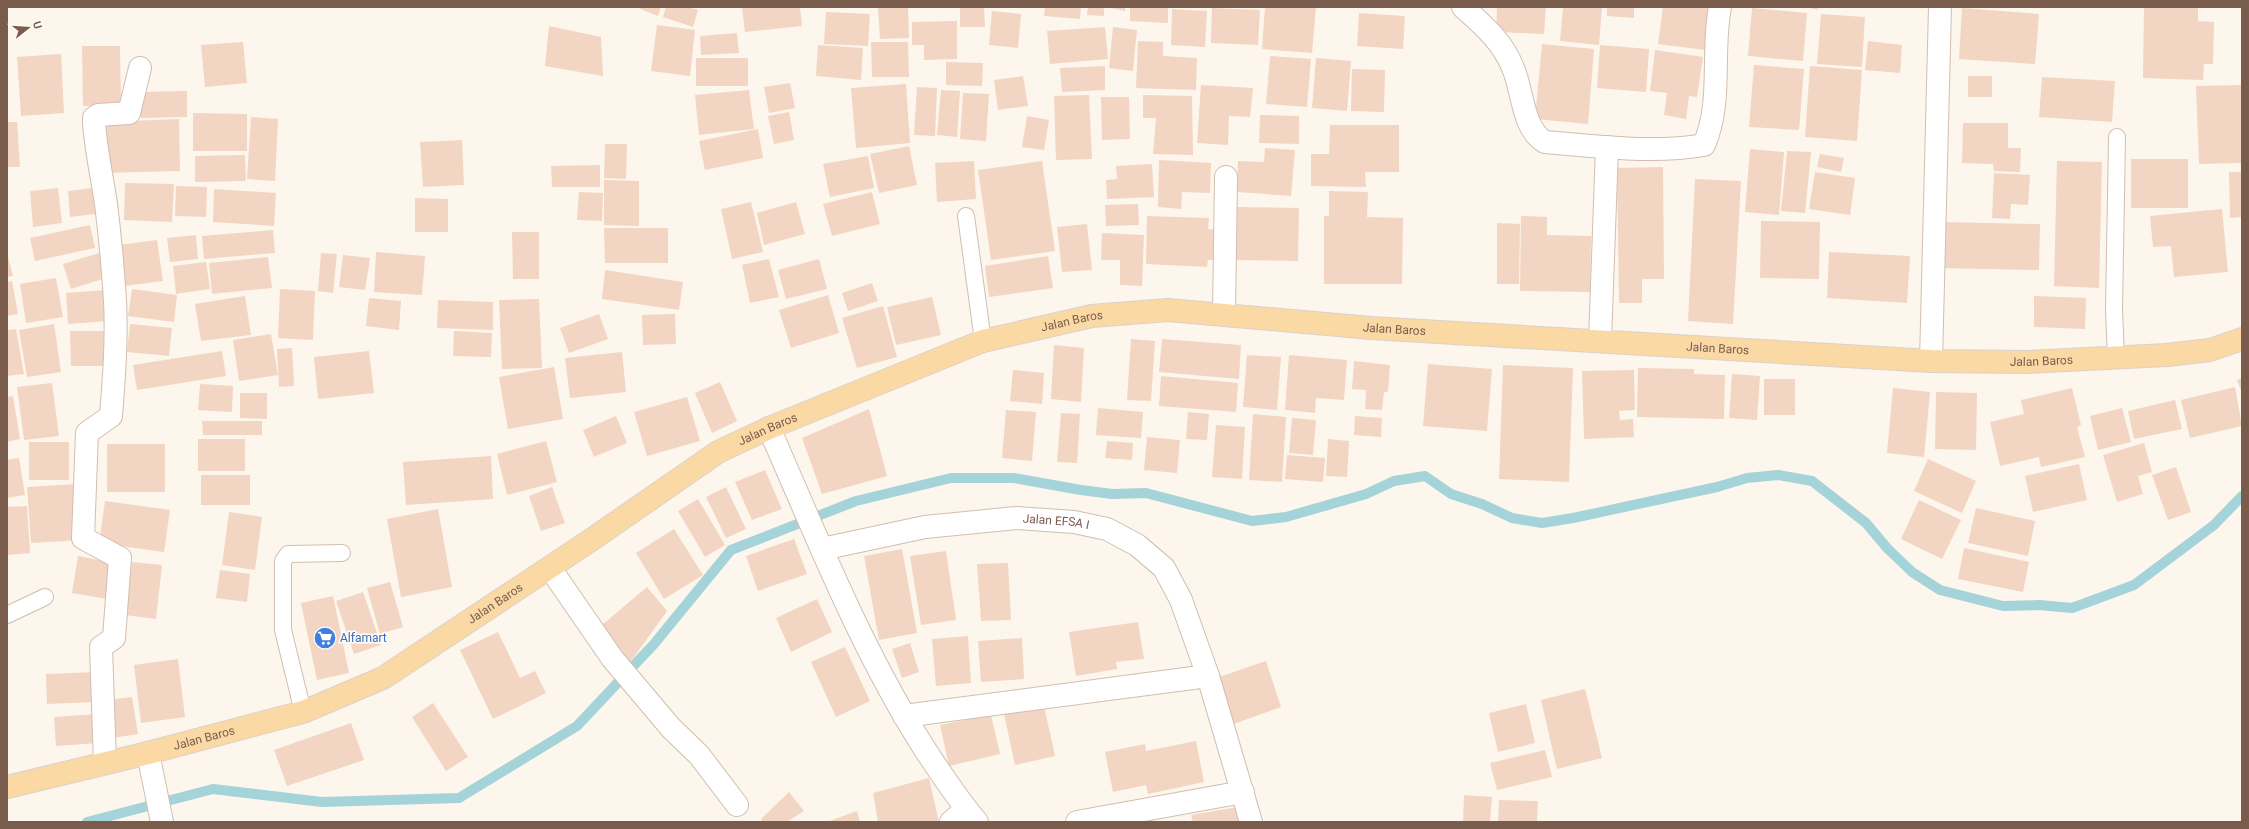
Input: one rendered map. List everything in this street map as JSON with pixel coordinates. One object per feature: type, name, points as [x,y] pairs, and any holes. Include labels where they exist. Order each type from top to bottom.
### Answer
[{"type":"main road","name":"Jalan Baros","points":[[7,787],[148,753],[303,712],[383,678],[550,568],[718,452],[769,428],[984,341],[1092,316],[1168,310],[1371,328],[1931,361],[2028,362],[2116,358],[2210,350],[2242,339]]},
{"type":"street","points":[[1463,7],[1485,26],[1503,50],[1513,68],[1528,120],[1537,137],[1545,142],[1607,147],[1682,149],[1704,145],[1710,131],[1715,102],[1720,7]]},
{"type":"street","points":[[1931,361],[1940,7]]},
{"type":"street","points":[[105,763],[101,647],[114,638],[120,558],[82,538],[87,432],[111,416],[115,365],[115,302],[94,118],[98,115],[129,113],[140,68]]},
{"type":"street","points":[[1600,341],[1607,147]]},
{"type":"street","points":[[1224,315],[1226,177]]},
{"type":"street","points":[[769,428],[860,633],[904,716],[965,818]]},
{"type":"street","name":"Jalan EFSA I","points":[[819,543],[924,527],[1016,518],[1074,522],[1107,528],[1137,545],[1164,568],[1181,600],[1208,676],[1251,822]]},
{"type":"street","points":[[550,568],[612,658],[652,707],[699,756],[737,805]]},
{"type":"street","points":[[904,716],[1208,676]]},
{"type":"street","points":[[148,753],[162,822]]},
{"type":"street","points":[[1077,822],[1243,792]]},
{"type":"lane","points":[[2116,358],[2114,310],[2117,137]]},
{"type":"lane","points":[[966,216],[984,341]]},
{"type":"lane","points":[[303,712],[283,630],[284,561],[288,554],[342,553]]},
{"type":"lane","points":[[7,615],[45,597]]},
{"type":"building","points":[[641,7],[661,7],[658,16],[640,9]]},
{"type":"building","points":[[666,7],[687,7],[698,10],[693,27],[663,17]]},
{"type":"building","points":[[742,7],[800,7],[802,26],[745,32]]},
{"type":"building","points":[[878,7],[908,7],[909,38],[880,39]]},
{"type":"building","points":[[960,7],[984,7],[985,27],[960,27]]},
{"type":"building","points":[[1045,7],[1081,7],[1080,19],[1044,16]]},
{"type":"building","points":[[1088,7],[1104,7],[1104,16],[1087,15]]},
{"type":"building","points":[[1106,7],[1125,7],[1125,11]]},
{"type":"building","points":[[1130,7],[1168,7],[1168,23],[1130,21]]},
{"type":"building","points":[[1265,7],[1316,7],[1312,53],[1262,49]]},
{"type":"building","points":[[1497,7],[1546,7],[1544,34],[1496,32]]},
{"type":"building","points":[[1563,7],[1602,7],[1599,45],[1560,41]]},
{"type":"building","points":[[1607,7],[1634,7],[1634,18],[1607,16]]},
{"type":"building","points":[[1663,7],[1710,7],[1705,50],[1658,44]]},
{"type":"building","points":[[1806,7],[1818,7],[1818,10]]},
{"type":"building","points":[[2144,7],[2198,7],[2198,21],[2214,22],[2213,64],[2204,64],[2203,80],[2143,78]]},
{"type":"building","points":[[1212,8],[1260,10],[1258,45],[1211,43]]},
{"type":"building","points":[[1752,8],[1807,13],[1803,61],[1748,56]]},
{"type":"building","points":[[1962,8],[2039,14],[2035,64],[1959,59]]},
{"type":"building","points":[[1172,9],[1207,11],[1205,47],[1171,45]]},
{"type":"building","points":[[992,11],[1021,14],[1018,48],[989,45]]},
{"type":"building","points":[[826,12],[870,14],[868,46],[824,44]]},
{"type":"building","points":[[1359,13],[1405,16],[1403,49],[1357,46]]},
{"type":"building","points":[[1821,14],[1865,17],[1862,67],[1817,64]]},
{"type":"building","points":[[957,21],[957,59],[924,60],[924,45],[912,45],[912,22]]},
{"type":"building","points":[[657,25],[695,30],[690,76],[651,71]]},
{"type":"building","points":[[549,26],[601,37],[603,76],[545,66]]},
{"type":"building","points":[[1105,27],[1108,59],[1050,64],[1047,31]]},
{"type":"building","points":[[1113,27],[1137,30],[1133,71],[1109,68]]},
{"type":"building","points":[[737,33],[739,53],[701,55],[700,36]]},
{"type":"building","points":[[1138,41],[1163,42],[1163,56],[1197,58],[1196,90],[1136,88]]},
{"type":"building","points":[[1868,41],[1902,45],[1900,73],[1865,70]]},
{"type":"building","points":[[243,42],[247,83],[205,87],[201,45]]},
{"type":"building","points":[[871,42],[908,42],[909,77],[872,77]]},
{"type":"building","points":[[1542,44],[1594,49],[1588,124],[1535,119]]},
{"type":"building","points":[[818,45],[863,48],[861,80],[816,76]]},
{"type":"building","points":[[1600,45],[1649,49],[1646,92],[1597,88]]},
{"type":"building","points":[[82,46],[120,46],[121,106],[83,106]]},
{"type":"building","points":[[1655,50],[1703,57],[1697,97],[1689,96],[1686,119],[1664,115],[1667,93],[1650,91]]},
{"type":"building","points":[[61,54],[64,113],[21,116],[17,57]]},
{"type":"building","points":[[1270,56],[1311,59],[1307,107],[1266,104]]},
{"type":"building","points":[[696,58],[748,58],[748,86],[696,86]]},
{"type":"building","points":[[1316,58],[1351,61],[1347,111],[1312,108]]},
{"type":"building","points":[[946,62],[983,63],[982,86],[946,85]]},
{"type":"building","points":[[1754,65],[1804,69],[1799,130],[1749,127]]},
{"type":"building","points":[[1105,66],[1105,90],[1062,92],[1060,68]]},
{"type":"building","points":[[1810,66],[1862,70],[1857,141],[1805,137]]},
{"type":"building","points":[[1352,69],[1385,70],[1384,112],[1351,111]]},
{"type":"building","points":[[1023,76],[1028,106],[998,110],[994,80]]},
{"type":"building","points":[[1968,76],[1992,76],[1992,97],[1968,97]]},
{"type":"building","points":[[2042,77],[2115,81],[2112,122],[2039,117]]},
{"type":"building","points":[[790,83],[795,108],[769,113],[764,87]]},
{"type":"building","points":[[906,84],[910,143],[856,148],[851,88]]},
{"type":"building","points":[[1201,85],[1253,88],[1250,117],[1229,116],[1228,145],[1197,143]]},
{"type":"building","points":[[2242,85],[2242,163],[2199,164],[2196,86]]},
{"type":"building","points":[[917,87],[937,88],[935,136],[914,135]]},
{"type":"building","points":[[749,90],[754,129],[699,135],[695,95]]},
{"type":"building","points":[[941,90],[960,91],[957,137],[937,135]]},
{"type":"building","points":[[187,91],[187,117],[141,118],[140,92]]},
{"type":"building","points":[[963,93],[989,94],[986,141],[960,139]]},
{"type":"building","points":[[1089,95],[1092,159],[1056,160],[1054,96]]},
{"type":"building","points":[[1143,95],[1192,96],[1193,155],[1153,154],[1156,118],[1143,118]]},
{"type":"building","points":[[1101,97],[1129,97],[1130,139],[1102,140]]},
{"type":"building","points":[[789,112],[794,140],[774,144],[768,116]]},
{"type":"building","points":[[193,113],[247,114],[247,151],[193,151]]},
{"type":"building","points":[[1260,115],[1299,116],[1299,144],[1259,143]]},
{"type":"building","points":[[1027,116],[1049,120],[1044,150],[1022,147]]},
{"type":"building","points":[[251,117],[278,119],[275,181],[247,179]]},
{"type":"building","points":[[179,119],[180,171],[102,173],[100,122]]},
{"type":"building","points":[[7,122],[17,122],[20,167],[7,167]]},
{"type":"building","points":[[1963,123],[2008,123],[2008,148],[2021,148],[2020,172],[1994,171],[1993,164],[1962,163]]},
{"type":"building","points":[[1330,125],[1399,125],[1399,172],[1365,172],[1366,187],[1311,186],[1311,154],[1329,154]]},
{"type":"building","points":[[758,129],[763,158],[705,170],[699,141]]},
{"type":"building","points":[[462,140],[464,185],[423,187],[420,142]]},
{"type":"building","points":[[605,144],[627,144],[626,179],[604,178]]},
{"type":"building","points":[[909,146],[917,185],[879,193],[870,154]]},
{"type":"building","points":[[1265,148],[1295,150],[1291,196],[1237,192],[1238,161],[1264,162]]},
{"type":"building","points":[[1750,149],[1784,152],[1779,215],[1745,212]]},
{"type":"building","points":[[1787,151],[1811,152],[1805,213],[1781,211]]},
{"type":"building","points":[[1820,154],[1844,158],[1841,172],[1817,167]]},
{"type":"building","points":[[245,155],[246,181],[195,182],[195,156]]},
{"type":"building","points":[[868,156],[874,188],[830,197],[823,164]]},
{"type":"building","points":[[2131,159],[2188,159],[2188,208],[2131,208]]},
{"type":"building","points":[[1159,160],[1211,163],[1210,193],[1182,192],[1181,209],[1158,207]]},
{"type":"building","points":[[974,161],[976,199],[937,202],[935,163]]},
{"type":"building","points":[[1042,161],[1055,251],[991,260],[978,170]]},
{"type":"building","points":[[2057,161],[2102,162],[2099,288],[2054,286]]},
{"type":"building","points":[[1152,164],[1154,197],[1107,199],[1106,180],[1117,179],[1116,166]]},
{"type":"building","points":[[600,165],[600,187],[552,187],[551,166]]},
{"type":"building","points":[[1663,167],[1664,279],[1642,279],[1642,303],[1619,303],[1617,168]]},
{"type":"building","points":[[1815,172],[1855,178],[1850,215],[1809,209]]},
{"type":"building","points":[[2229,172],[2242,172],[2242,217],[2230,218]]},
{"type":"building","points":[[1994,173],[2030,175],[2028,205],[2011,204],[2010,219],[1992,218]]},
{"type":"building","points":[[1695,179],[1741,181],[1733,324],[1688,321]]},
{"type":"building","points":[[604,180],[639,181],[639,226],[604,225]]},
{"type":"building","points":[[125,183],[174,184],[172,222],[124,220]]},
{"type":"building","points":[[176,186],[207,187],[206,217],[175,216]]},
{"type":"building","points":[[101,187],[103,213],[70,217],[68,191]]},
{"type":"building","points":[[58,188],[62,223],[33,227],[30,191]]},
{"type":"building","points":[[214,189],[276,193],[274,226],[213,222]]},
{"type":"building","points":[[1329,191],[1368,192],[1367,217],[1403,218],[1402,284],[1324,284],[1324,216],[1329,216]]},
{"type":"building","points":[[579,192],[603,193],[602,221],[577,220]]},
{"type":"building","points":[[872,192],[880,224],[832,236],[823,204]]},
{"type":"building","points":[[415,198],[448,199],[448,232],[415,232]]},
{"type":"building","points":[[751,202],[763,252],[732,259],[721,209]]},
{"type":"building","points":[[796,202],[805,234],[764,245],[757,213]]},
{"type":"building","points":[[1138,204],[1139,225],[1106,226],[1105,205]]},
{"type":"building","points":[[1233,207],[1299,208],[1298,261],[1232,260]]},
{"type":"building","points":[[2222,209],[2228,272],[2174,277],[2171,246],[2153,247],[2150,216]]},
{"type":"building","points":[[1147,216],[1209,218],[1208,229],[1218,230],[1217,260],[1208,260],[1207,267],[1146,264]]},
{"type":"building","points":[[1521,216],[1547,217],[1547,235],[1591,236],[1590,292],[1520,291]]},
{"type":"building","points":[[1761,221],[1820,222],[1819,279],[1760,278]]},
{"type":"building","points":[[1941,222],[2040,224],[2039,270],[1940,268]]},
{"type":"building","points":[[1497,223],[1520,224],[1519,284],[1497,284]]},
{"type":"building","points":[[1087,224],[1092,270],[1062,272],[1057,227]]},
{"type":"building","points":[[90,225],[95,248],[35,261],[30,238]]},
{"type":"building","points":[[604,228],[668,228],[668,263],[605,263]]},
{"type":"building","points":[[273,230],[275,253],[204,259],[202,236]]},
{"type":"building","points":[[512,232],[539,232],[539,279],[513,279]]},
{"type":"building","points":[[1102,233],[1144,235],[1142,286],[1120,285],[1120,260],[1101,260]]},
{"type":"building","points":[[196,235],[198,259],[170,262],[167,238]]},
{"type":"building","points":[[157,240],[163,281],[125,286],[119,245]]},
{"type":"building","points":[[376,252],[425,256],[422,295],[374,292]]},
{"type":"building","points":[[1829,252],[1910,256],[1907,303],[1827,298]]},
{"type":"building","points":[[7,253],[13,276],[7,277]]},
{"type":"building","points":[[99,253],[106,278],[71,289],[63,264]]},
{"type":"building","points":[[321,253],[337,254],[333,293],[318,291]]},
{"type":"building","points":[[343,255],[370,258],[365,290],[339,287]]},
{"type":"building","points":[[1048,256],[1053,288],[989,297],[985,266]]},
{"type":"building","points":[[268,257],[272,288],[212,294],[209,263]]},
{"type":"building","points":[[769,259],[779,297],[750,303],[742,265]]},
{"type":"building","points":[[819,259],[827,289],[786,299],[778,270]]},
{"type":"building","points":[[206,262],[210,289],[176,294],[173,266]]},
{"type":"building","points":[[605,270],[683,282],[679,310],[602,299]]},
{"type":"building","points":[[56,278],[63,317],[26,323],[20,284]]},
{"type":"building","points":[[12,281],[18,314],[7,316],[7,282]]},
{"type":"building","points":[[872,283],[878,301],[848,311],[842,293]]},
{"type":"building","points":[[132,289],[177,295],[174,322],[128,316]]},
{"type":"building","points":[[280,289],[315,291],[313,340],[278,338]]},
{"type":"building","points":[[106,290],[108,321],[68,324],[66,293]]},
{"type":"building","points":[[828,295],[839,333],[791,348],[779,310]]},
{"type":"building","points":[[245,296],[251,335],[201,341],[195,304]]},
{"type":"building","points":[[2034,296],[2086,298],[2085,329],[2034,327]]},
{"type":"building","points":[[932,297],[941,335],[896,345],[887,307]]},
{"type":"building","points":[[369,298],[401,301],[399,330],[366,326]]},
{"type":"building","points":[[539,299],[542,368],[502,369],[499,300]]},
{"type":"building","points":[[438,300],[493,302],[493,330],[437,328]]},
{"type":"building","points":[[883,306],[897,357],[857,368],[842,318]]},
{"type":"building","points":[[599,314],[608,339],[569,353],[560,328]]},
{"type":"building","points":[[675,314],[676,344],[643,345],[642,315]]},
{"type":"building","points":[[54,324],[61,372],[27,377],[19,330]]},
{"type":"building","points":[[130,324],[172,328],[169,356],[127,352]]},
{"type":"building","points":[[16,329],[24,374],[7,376],[7,330]]},
{"type":"building","points":[[70,331],[107,331],[107,366],[71,366]]},
{"type":"building","points":[[454,331],[492,333],[491,357],[453,356]]},
{"type":"building","points":[[271,334],[278,375],[239,381],[233,340]]},
{"type":"building","points":[[1131,339],[1155,341],[1151,401],[1127,400]]},
{"type":"building","points":[[1162,339],[1241,345],[1239,379],[1159,372]]},
{"type":"building","points":[[1054,345],[1084,348],[1081,402],[1051,399]]},
{"type":"building","points":[[292,348],[294,386],[279,387],[277,349]]},
{"type":"building","points":[[222,351],[226,376],[137,390],[133,365]]},
{"type":"building","points":[[369,351],[374,393],[318,399],[314,357]]},
{"type":"building","points":[[622,352],[626,392],[570,398],[565,358]]},
{"type":"building","points":[[1247,355],[1281,357],[1277,410],[1243,407]]},
{"type":"building","points":[[1289,355],[1347,360],[1344,400],[1316,398],[1315,413],[1285,410]]},
{"type":"building","points":[[1354,361],[1390,365],[1388,392],[1384,392],[1382,410],[1365,409],[1366,390],[1352,389]]},
{"type":"building","points":[[1428,364],[1492,369],[1487,431],[1423,426]]},
{"type":"building","points":[[1503,365],[1573,368],[1569,482],[1499,479]]},
{"type":"building","points":[[554,367],[563,419],[508,429],[499,377]]},
{"type":"building","points":[[1638,368],[1694,369],[1694,374],[1725,375],[1724,419],[1637,417]]},
{"type":"building","points":[[1013,370],[1044,373],[1042,404],[1010,401]]},
{"type":"building","points":[[1634,370],[1635,410],[1619,411],[1620,420],[1633,419],[1634,437],[1584,439],[1582,371]]},
{"type":"building","points":[[1732,374],[1760,376],[1757,420],[1729,418]]},
{"type":"building","points":[[1161,376],[1238,383],[1236,412],[1159,406]]},
{"type":"building","points":[[2242,378],[2242,393],[2237,380]]},
{"type":"building","points":[[1764,379],[1795,379],[1795,415],[1764,415]]},
{"type":"building","points":[[720,382],[737,421],[712,433],[695,393]]},
{"type":"building","points":[[52,383],[59,436],[24,440],[17,387]]},
{"type":"building","points":[[200,384],[233,386],[232,412],[198,410]]},
{"type":"building","points":[[2235,387],[2242,426],[2190,438],[2181,400]]},
{"type":"building","points":[[1893,388],[1930,392],[1924,457],[1887,453]]},
{"type":"building","points":[[2072,388],[2081,425],[2077,427],[2085,457],[2041,467],[2039,457],[2000,466],[1990,422],[2024,414],[2021,400]]},
{"type":"building","points":[[1936,392],[1977,393],[1976,450],[1935,449]]},
{"type":"building","points":[[240,393],[267,393],[267,419],[240,418]]},
{"type":"building","points":[[13,396],[20,439],[7,442],[7,397]]},
{"type":"building","points":[[687,397],[700,441],[647,456],[634,412]]},
{"type":"building","points":[[2175,400],[2182,429],[2134,439],[2128,411]]},
{"type":"building","points":[[1098,408],[1143,412],[1141,438],[1096,435]]},
{"type":"building","points":[[2122,408],[2131,442],[2098,450],[2090,416]]},
{"type":"building","points":[[869,409],[887,476],[822,494],[802,438]]},
{"type":"building","points":[[1006,410],[1036,412],[1032,461],[1002,458]]},
{"type":"building","points":[[1188,412],[1209,414],[1207,440],[1186,439]]},
{"type":"building","points":[[1061,413],[1080,414],[1077,463],[1057,462]]},
{"type":"building","points":[[1253,414],[1286,417],[1282,482],[1249,480]]},
{"type":"building","points":[[616,416],[627,443],[594,457],[583,430]]},
{"type":"building","points":[[1355,416],[1382,418],[1381,437],[1354,435]]},
{"type":"building","points":[[1292,418],[1316,420],[1313,455],[1289,453]]},
{"type":"building","points":[[202,421],[262,421],[262,435],[203,435]]},
{"type":"building","points":[[1216,425],[1245,427],[1242,479],[1212,477]]},
{"type":"building","points":[[1147,437],[1180,440],[1177,473],[1144,470]]},
{"type":"building","points":[[198,439],[245,439],[245,471],[198,471]]},
{"type":"building","points":[[1328,439],[1349,441],[1347,477],[1326,476]]},
{"type":"building","points":[[546,441],[557,482],[507,495],[497,454]]},
{"type":"building","points":[[1107,441],[1133,443],[1132,460],[1105,458]]},
{"type":"building","points":[[29,442],[69,442],[69,480],[29,480]]},
{"type":"building","points":[[2144,443],[2152,472],[2138,476],[2143,494],[2117,502],[2103,455]]},
{"type":"building","points":[[107,444],[165,444],[165,492],[107,492]]},
{"type":"building","points":[[1287,455],[1325,458],[1323,482],[1285,479]]},
{"type":"building","points":[[491,456],[493,499],[406,505],[403,462]]},
{"type":"building","points":[[19,458],[25,495],[7,498],[7,460]]},
{"type":"building","points":[[1928,459],[1976,481],[1962,513],[1914,491]]},
{"type":"building","points":[[2079,464],[2087,500],[2033,512],[2025,476]]},
{"type":"building","points":[[2176,467],[2191,512],[2168,520],[2152,475]]},
{"type":"building","points":[[765,470],[782,509],[752,520],[735,482]]},
{"type":"building","points":[[201,475],[250,475],[250,505],[201,505]]},
{"type":"building","points":[[76,484],[81,540],[31,543],[27,487]]},
{"type":"building","points":[[552,487],[565,523],[541,531],[529,496]]},
{"type":"building","points":[[726,487],[746,529],[726,538],[706,497]]},
{"type":"building","points":[[698,499],[725,545],[705,557],[678,511]]},
{"type":"building","points":[[1919,500],[1961,520],[1942,559],[1901,539]]},
{"type":"building","points":[[105,501],[170,510],[164,552],[99,543]]},
{"type":"building","points":[[27,506],[30,553],[7,555],[7,507]]},
{"type":"building","points":[[1976,508],[2035,521],[2028,556],[1968,543]]},
{"type":"building","points":[[438,509],[452,587],[401,597],[387,519]]},
{"type":"building","points":[[229,512],[262,517],[255,570],[222,565]]},
{"type":"building","points":[[674,529],[703,575],[664,599],[636,553]]},
{"type":"building","points":[[794,539],[807,574],[758,591],[746,556]]},
{"type":"building","points":[[1964,548],[2029,562],[2023,592],[1958,579]]},
{"type":"building","points":[[902,549],[917,633],[879,640],[864,556]]},
{"type":"building","points":[[946,551],[956,620],[921,625],[910,556]]},
{"type":"building","points":[[78,556],[114,563],[107,599],[72,593]]},
{"type":"building","points":[[132,562],[162,565],[156,619],[125,615]]},
{"type":"building","points":[[1008,563],[1011,620],[981,621],[977,564]]},
{"type":"building","points":[[220,570],[250,574],[247,602],[216,598]]},
{"type":"building","points":[[390,582],[403,627],[380,634],[367,588]]},
{"type":"building","points":[[647,587],[667,611],[629,664],[602,625]]},
{"type":"building","points":[[363,592],[381,645],[354,654],[336,601]]},
{"type":"building","name":"Alfamart","points":[[333,596],[349,673],[317,680],[301,603]]},
{"type":"building","points":[[817,599],[832,632],[791,652],[776,618]]},
{"type":"building","points":[[1138,622],[1144,659],[1116,662],[1117,669],[1076,676],[1069,632]]},
{"type":"building","points":[[498,632],[520,678],[535,671],[546,693],[493,719],[460,650]]},
{"type":"building","points":[[968,636],[971,683],[936,686],[932,639]]},
{"type":"building","points":[[1022,638],[1024,679],[981,682],[978,641]]},
{"type":"building","points":[[910,643],[919,672],[902,678],[892,649]]},
{"type":"building","points":[[845,647],[870,701],[836,717],[811,662]]},
{"type":"building","points":[[178,659],[185,717],[141,723],[134,665]]},
{"type":"building","points":[[1266,661],[1281,707],[1228,726],[1213,679]]},
{"type":"building","points":[[96,672],[97,702],[47,704],[46,674]]},
{"type":"building","points":[[1585,689],[1602,758],[1557,769],[1541,700]]},
{"type":"building","points":[[132,697],[138,734],[112,738],[107,700]]},
{"type":"building","points":[[433,703],[468,757],[446,771],[412,717]]},
{"type":"building","points":[[1526,704],[1535,743],[1498,752],[1489,713]]},
{"type":"building","points":[[1044,706],[1055,756],[1015,765],[1004,714]]},
{"type":"building","points":[[97,714],[99,743],[56,746],[54,717]]},
{"type":"building","points":[[991,715],[1000,754],[949,766],[940,725]]},
{"type":"building","points":[[351,723],[364,760],[287,786],[274,750]]},
{"type":"building","points":[[1196,741],[1204,782],[1148,794],[1146,785],[1113,792],[1105,752],[1145,744],[1146,751]]},
{"type":"building","points":[[1545,750],[1552,777],[1497,790],[1490,763]]},
{"type":"building","points":[[929,778],[939,822],[878,822],[873,793]]},
{"type":"building","points":[[789,792],[804,811],[787,822],[763,822],[761,819]]},
{"type":"building","points":[[1464,795],[1492,797],[1490,822],[1463,822]]},
{"type":"building","points":[[1499,800],[1538,801],[1537,822],[1498,822]]},
{"type":"building","points":[[1238,807],[1241,822],[1193,822],[1191,815]]},
{"type":"building","points":[[857,811],[860,822],[827,822]]},
{"type":"waterway","points":[[87,822],[213,789],[322,802],[459,798],[577,726],[654,644],[731,550],[856,501],[951,478],[1014,478],[1112,494],[1146,493],[1252,521],[1286,517],[1366,494],[1394,481],[1425,476],[1451,494],[1482,504],[1512,518],[1542,523],[1573,518],[1717,487],[1747,478],[1778,475],[1812,481],[1866,523],[1887,548],[1912,572],[1940,590],[2003,606],[2039,605],[2072,608],[2134,585],[2214,525],[2242,496]]},
{"type":"place","name":"Alfamart","points":[[325,638]]}]
